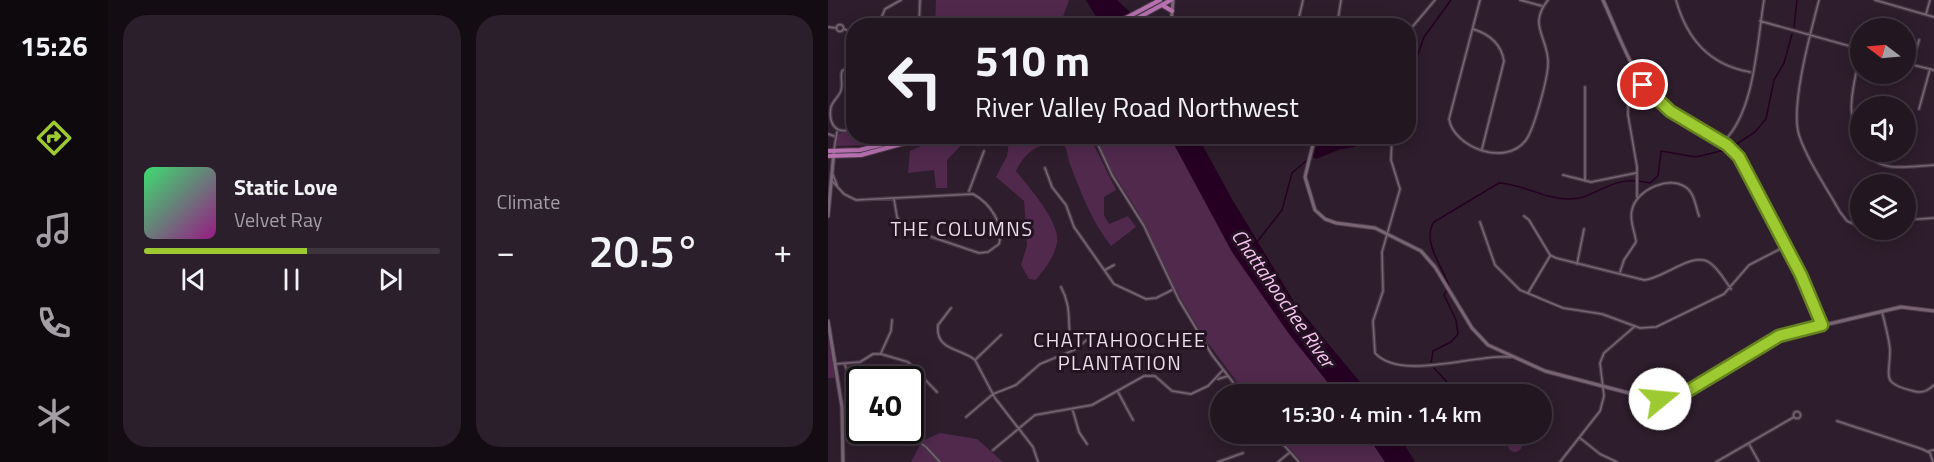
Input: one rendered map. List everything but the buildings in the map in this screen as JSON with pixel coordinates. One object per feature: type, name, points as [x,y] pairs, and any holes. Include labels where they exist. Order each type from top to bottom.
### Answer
[{"type":"main road","points":[[1130,18],[1160,3],[1172,0]]},
{"type":"main road","points":[[1160,3],[1172,11]]},
{"type":"main road","points":[[1133,18],[1137,15]]},
{"type":"main road","points":[[828,151],[860,150],[884,144]]},
{"type":"main road","points":[[828,156],[868,154],[902,144]]},
{"type":"street","points":[[881,18],[885,9],[901,0]]},
{"type":"street","points":[[919,18],[920,0]]},
{"type":"street","points":[[1172,0],[1172,18]]},
{"type":"street","points":[[1300,18],[1303,0]]},
{"type":"street","points":[[1336,0],[1339,6]]},
{"type":"street","points":[[1338,18],[1341,0]]},
{"type":"street","points":[[1416,23],[1436,0]]},
{"type":"street","points":[[1480,0],[1449,119],[1452,130],[1459,139],[1497,153],[1510,152],[1521,146],[1529,135],[1548,65],[1538,27],[1543,6],[1548,0]]},
{"type":"street","points":[[1520,0],[1543,6]]},
{"type":"street","points":[[1603,0],[1644,86],[1670,111],[1722,142],[1739,157],[1786,246],[1822,325]]},
{"type":"street","points":[[1676,0],[1688,32],[1698,46],[1723,64],[1751,72]]},
{"type":"street","points":[[1722,142],[1739,122],[1746,104],[1764,0]]},
{"type":"street","points":[[1819,0],[1810,34],[1797,109],[1799,136],[1840,213],[1850,222]]},
{"type":"street","points":[[1875,0],[1934,17]]},
{"type":"street","points":[[1926,15],[1930,0]]},
{"type":"street","points":[[1760,21],[1850,46]]},
{"type":"street","points":[[837,28],[840,24],[843,29]]},
{"type":"street","points":[[828,27],[837,28],[840,31],[846,30]]},
{"type":"street","points":[[1472,29],[1494,40],[1504,61],[1482,149]]},
{"type":"street","points":[[1916,51],[1919,40]]},
{"type":"street","points":[[846,66],[841,73],[842,90],[831,108],[830,125],[838,131],[846,132]]},
{"type":"street","points":[[1916,66],[1934,70]]},
{"type":"street","points":[[1919,109],[1930,69]]},
{"type":"street","points":[[1620,272],[1624,260],[1636,242],[1631,216],[1636,198],[1637,173],[1628,124],[1631,87],[1635,71]]},
{"type":"street","points":[[1631,87],[1637,84],[1644,86]]},
{"type":"street","points":[[1585,87],[1585,181]]},
{"type":"street","points":[[828,216],[835,136],[838,131]]},
{"type":"street","points":[[828,134],[835,136]]},
{"type":"street","points":[[1098,144],[1112,175],[1144,226],[1174,289],[1223,370],[1234,384]]},
{"type":"street","points":[[1313,144],[1305,177],[1315,210],[1332,221],[1365,225],[1386,233],[1423,252],[1436,267],[1447,288],[1481,339],[1511,357],[1560,376],[1654,399],[1676,397],[1779,336],[1882,311],[1908,307],[1934,311]]},
{"type":"street","points":[[1392,144],[1391,160],[1400,189],[1386,233],[1381,260],[1383,291],[1373,321],[1372,345],[1376,354],[1401,364],[1422,366],[1511,357]]},
{"type":"street","points":[[968,192],[984,151]]},
{"type":"street","points":[[1875,162],[1884,166],[1934,165]]},
{"type":"street","points":[[1045,168],[1052,187],[1066,205],[1076,229],[1104,271],[1119,288],[1140,298],[1156,298],[1174,289]]},
{"type":"street","points":[[832,172],[837,186]]},
{"type":"street","points":[[1563,175],[1585,181],[1602,181],[1623,173],[1637,173]]},
{"type":"street","points":[[831,181],[852,199],[954,196],[968,192],[983,201],[999,225],[1000,242],[991,251],[975,252],[909,231],[899,221],[894,199]]},
{"type":"street","points":[[1636,198],[1643,192],[1661,185],[1684,187],[1691,193],[1699,216]]},
{"type":"street","points":[[829,187],[837,186]]},
{"type":"street","points":[[1637,186],[1643,192]]},
{"type":"street","points":[[1524,216],[1529,220],[1550,255],[1577,264],[1649,280],[1693,260],[1703,259],[1713,265],[1731,289]]},
{"type":"street","points":[[1916,219],[1934,218]]},
{"type":"street","points":[[1480,222],[1495,265],[1527,294],[1566,309],[1602,314],[1635,327],[1656,327],[1731,289],[1749,265],[1786,246]]},
{"type":"street","points":[[1577,264],[1584,229]]},
{"type":"street","points":[[1527,294],[1550,255]]},
{"type":"street","points":[[1104,271],[1114,265]]},
{"type":"street","points":[[1061,287],[1070,306],[1069,334],[1074,350]]},
{"type":"street","points":[[951,308],[938,325],[939,338],[946,346],[975,360],[993,394],[1033,447],[1038,462]]},
{"type":"street","points":[[1882,311],[1890,347],[1887,372],[1890,381],[1897,387],[1916,392],[1928,390],[1934,385]]},
{"type":"street","points":[[881,354],[892,329],[892,320]]},
{"type":"street","points":[[828,321],[843,421],[843,462]]},
{"type":"street","points":[[934,324],[938,325]]},
{"type":"street","points":[[1560,462],[1600,411],[1604,396],[1600,366],[1604,353],[1635,327]]},
{"type":"street","points":[[966,417],[993,394],[1016,385],[1040,364],[1074,350],[1096,333]]},
{"type":"street","points":[[975,360],[1001,334]]},
{"type":"street","points":[[835,364],[860,362],[873,354],[881,354],[908,362],[912,366]]},
{"type":"street","points":[[1217,379],[1223,370]]},
{"type":"street","points":[[993,450],[1018,428],[1040,413],[1073,411],[1092,405],[1149,375],[1160,378],[1172,391],[1186,394],[1198,392],[1217,379],[1228,376]]},
{"type":"street","points":[[924,379],[937,392]]},
{"type":"street","points":[[1885,384],[1890,381]]},
{"type":"street","points":[[1118,392],[1133,420]]},
{"type":"street","points":[[1073,411],[1079,432],[1087,444]]},
{"type":"street","points":[[1716,462],[1794,417]]},
{"type":"street","points":[[1837,421],[1928,452],[1934,450]]},
{"type":"street","points":[[1580,437],[1600,454],[1617,462]]},
{"type":"street","points":[[1749,443],[1760,462]]},
{"type":"street","points":[[922,444],[939,462]]},
{"type":"street","points":[[1283,444],[1299,462]]},
{"type":"street","points":[[1278,462],[1290,452]]},
{"type":"street","points":[[1928,452],[1933,461]]},
{"type":"street","points":[[1218,462],[1243,453]]},
{"type":"shaded area","points":[[936,0],[1069,0],[1063,18],[935,18]]},
{"type":"shaded area","points":[[846,132],[846,144],[868,145],[837,146],[838,134]]},
{"type":"shaded area","points":[[926,144],[962,144],[947,160],[947,188],[936,188],[934,170],[908,173],[910,151]]},
{"type":"shaded area","points":[[1009,144],[1047,144],[1029,153],[1016,171],[1049,215],[1057,235],[1056,248],[1036,280],[1029,279],[1021,265],[1027,245],[1024,201],[996,177],[1007,156]]},
{"type":"shaded area","points":[[1064,144],[1093,144],[1116,190],[1104,197],[1104,215],[1109,224],[1128,216],[1136,227],[1111,246],[1088,208]]},
{"type":"shaded area","points":[[1099,144],[1179,144],[1335,384],[1239,384],[1205,339],[1182,301],[1138,212],[1107,163]]},
{"type":"shaded area","points":[[828,335],[835,378],[828,378]]},
{"type":"shaded area","points":[[940,433],[977,439],[1003,462],[911,462],[920,444],[924,444],[924,440]]},
{"type":"shaded area","points":[[1286,444],[1377,444],[1390,462],[1302,462]]},
{"type":"shaded area","points":[[1508,444],[1522,444],[1518,452],[1512,452],[1508,448]]},
{"type":"water","points":[[1086,0],[1117,0],[1134,18],[1097,18]]},
{"type":"water","name":"Chattahoochee River","points":[[1174,144],[1202,144],[1296,305],[1362,384],[1329,384],[1289,334],[1232,252]]},
{"type":"water","points":[[1317,144],[1356,144],[1355,147],[1341,149],[1316,159],[1313,157]]},
{"type":"water","points":[[1373,444],[1404,444],[1415,462],[1385,462]]},
{"type":"waterway","points":[[1416,60],[1424,37],[1451,0]]},
{"type":"waterway","points":[[1794,27],[1797,0]]},
{"type":"waterway","points":[[1732,147],[1755,132],[1766,119],[1774,80],[1784,63],[1792,34]]},
{"type":"waterway","points":[[1639,181],[1650,183],[1658,176],[1661,151],[1696,157],[1725,150]]},
{"type":"waterway","name":"Chattahoochee River","points":[[1257,242],[1282,210],[1292,173],[1306,161]]},
{"type":"waterway","points":[[1431,363],[1433,351],[1451,342],[1458,334],[1456,320],[1444,295],[1449,286],[1431,246],[1430,237],[1434,222],[1499,183],[1551,197],[1569,199],[1585,196],[1617,183],[1635,181]]},
{"type":"waterway","points":[[1434,368],[1447,384]]},
{"type":"district","name":"THE COLUMNS","points":[[962,229]]},
{"type":"district","name":"CHATTAHOOCHEE PLANTATION","points":[[1120,352]]},
{"type":"route","points":[[1643,85],[1658,102],[1676,116],[1727,145],[1739,157],[1801,275],[1822,325],[1779,336],[1686,392],[1676,397],[1660,399]]}]
